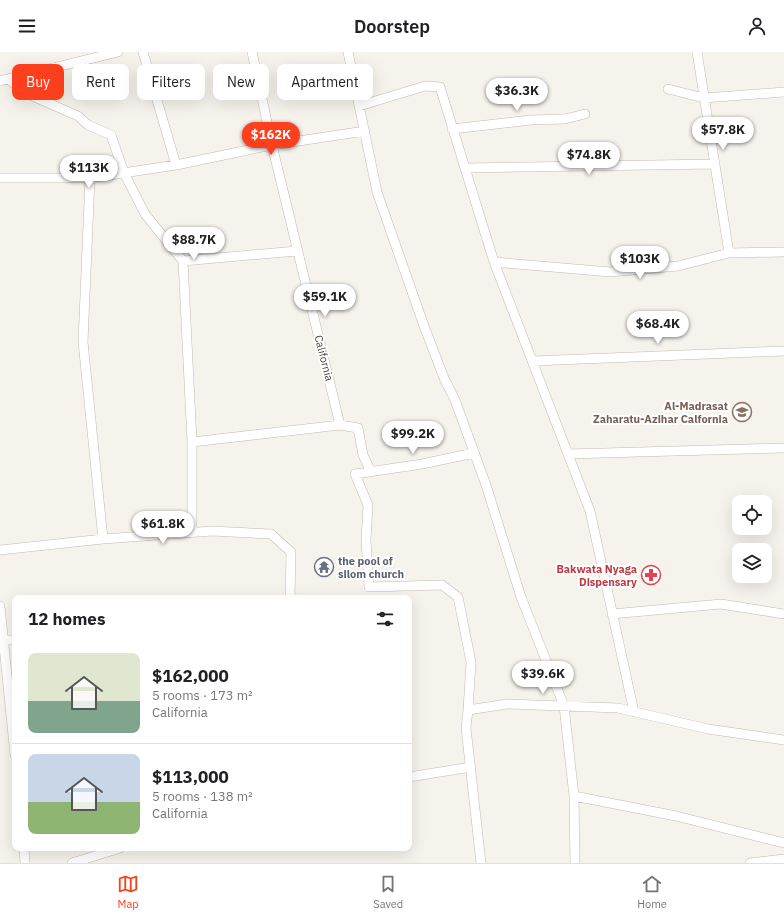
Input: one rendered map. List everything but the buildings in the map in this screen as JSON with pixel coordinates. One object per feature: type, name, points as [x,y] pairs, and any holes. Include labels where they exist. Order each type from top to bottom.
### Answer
[{"type":"street","points":[[5,80],[118,52]]},
{"type":"street","points":[[143,52],[176,166]]},
{"type":"street","name":"California","points":[[252,52],[272,145],[340,425]]},
{"type":"street","points":[[348,52],[377,192],[424,326],[474,453],[521,598],[564,706],[574,796],[575,863]]},
{"type":"street","points":[[697,52],[729,253]]},
{"type":"street","points":[[5,80],[24,92],[78,116],[88,125],[111,135],[124,173],[145,214],[183,261],[192,442],[192,533]]},
{"type":"street","points":[[359,106],[425,86],[440,87],[494,262],[590,510],[634,712]]},
{"type":"street","points":[[668,89],[704,98],[784,92]]},
{"type":"street","points":[[452,129],[531,120],[565,119],[585,114]]},
{"type":"street","points":[[0,178],[90,178],[176,166],[272,145],[365,131]]},
{"type":"street","points":[[465,168],[714,164]]},
{"type":"street","points":[[90,178],[83,342],[103,540]]},
{"type":"street","points":[[183,261],[298,251]]},
{"type":"street","points":[[494,262],[610,272],[678,266],[729,253],[784,252]]},
{"type":"street","points":[[533,361],[784,351]]},
{"type":"street","points":[[192,442],[340,425],[358,428],[363,455],[371,472]]},
{"type":"street","points":[[568,454],[784,448]]},
{"type":"street","points":[[474,453],[422,464],[355,474],[368,505],[366,540],[369,587],[442,585],[458,597],[471,662],[466,728],[481,863]]},
{"type":"street","points":[[0,550],[212,531],[271,534],[291,552],[290,595]]},
{"type":"street","points":[[612,614],[721,604],[784,614]]},
{"type":"street","points":[[0,606],[12,730]]},
{"type":"street","points":[[3,640],[12,640]]},
{"type":"street","points":[[468,710],[507,704],[618,708],[708,729],[784,740]]},
{"type":"street","points":[[412,777],[471,767]]},
{"type":"street","points":[[574,796],[676,816],[784,843]]},
{"type":"street","points":[[24,851],[25,863]]},
{"type":"street","points":[[72,863],[110,851]]},
{"type":"street","points":[[750,863],[784,858]]},
{"type":"place","name":"Al-Madrasat Zaharatu-Azihar Calfornia","points":[[742,412]]},
{"type":"place","name":"the pool of silom church","points":[[324,567]]},
{"type":"place","name":"Bakwata Nyaga Dispensary","points":[[651,575]]}]
